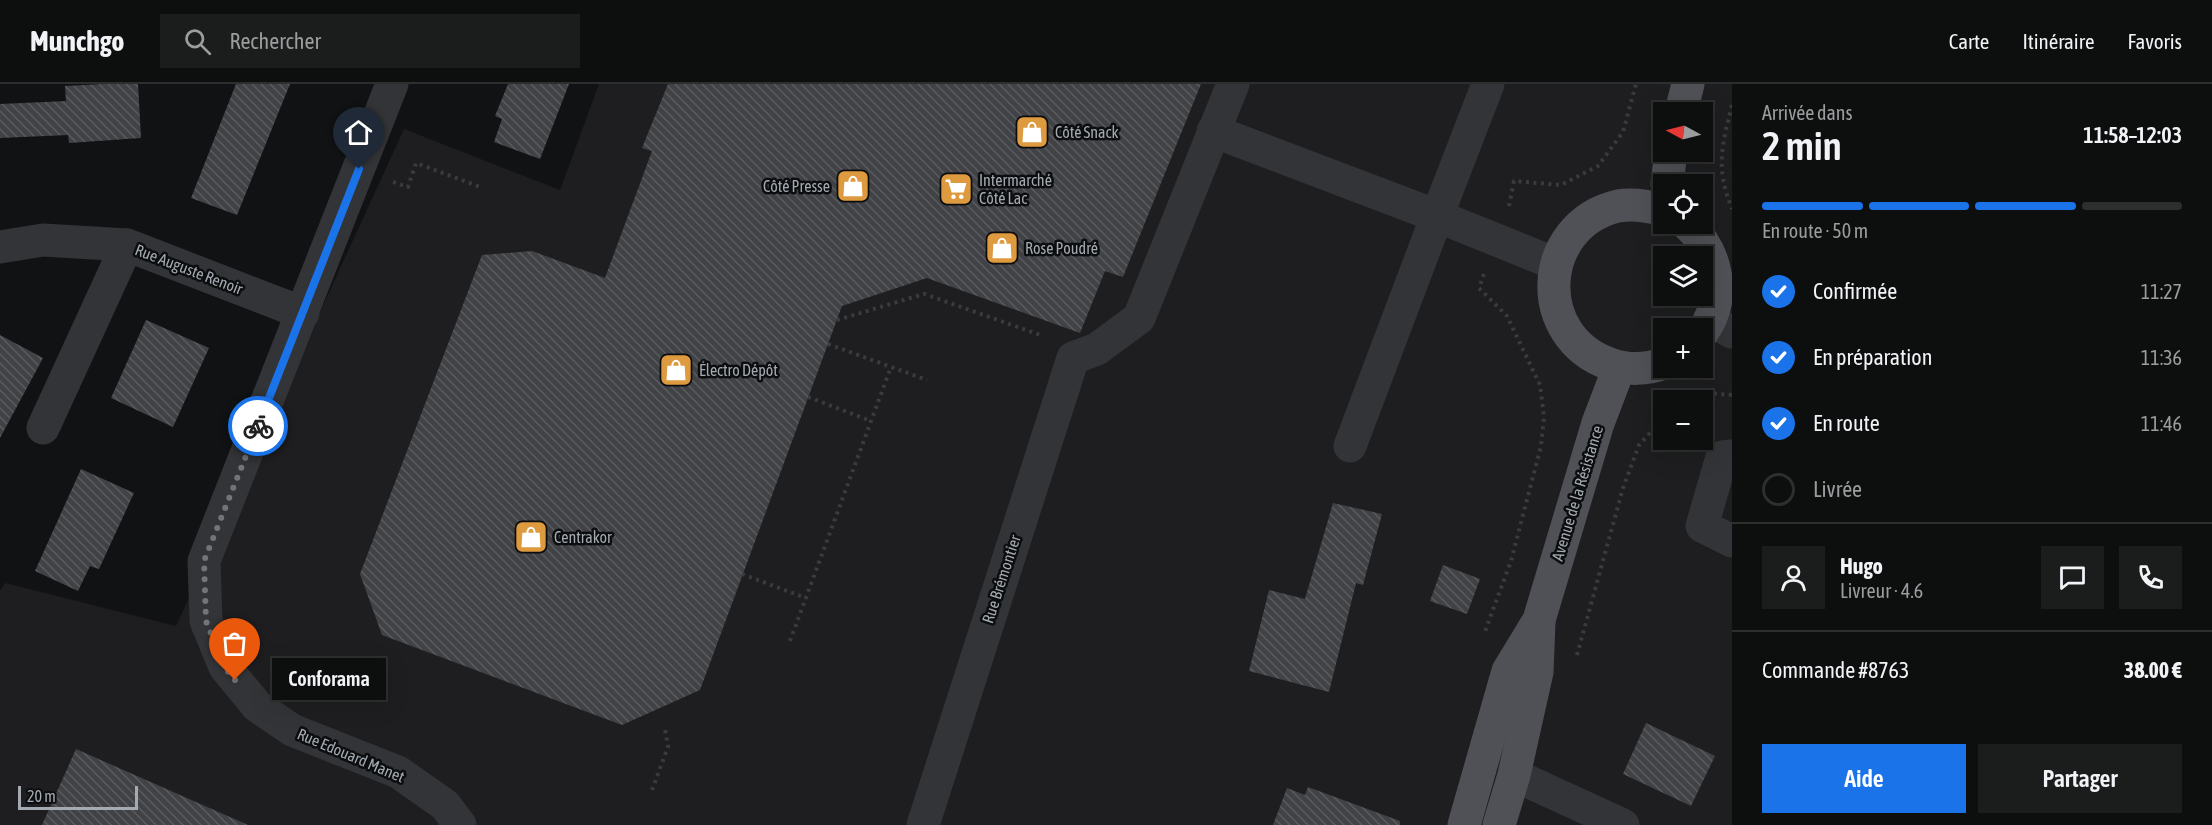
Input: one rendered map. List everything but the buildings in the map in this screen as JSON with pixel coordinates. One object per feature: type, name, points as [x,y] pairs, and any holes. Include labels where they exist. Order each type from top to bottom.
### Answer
[{"type":"main road","points":[[1684,102],[1688,84]]},
{"type":"main road","points":[[1653,207],[1643,205],[1620,206],[1598,213],[1580,226],[1565,243],[1556,264],[1553,286],[1556,309],[1565,330],[1579,347],[1598,360],[1619,368],[1639,369],[1653,366]]},
{"type":"main road","points":[[1698,234],[1708,251],[1715,271],[1717,291],[1715,328]]},
{"type":"main road","name":"Avenue de la Résistance","points":[[1499,825],[1514,775],[1537,672],[1539,620],[1598,423],[1619,368]]},
{"type":"main road","name":"Avenue de la Résistance","points":[[1464,825],[1508,671],[1539,620]]},
{"type":"street","name":"Rue Edouard Manet","points":[[392,84],[204,561],[206,621],[225,668],[257,706],[292,730],[398,772],[445,804],[460,825]]},
{"type":"street","points":[[1233,84],[1213,131],[1556,264]]},
{"type":"street","points":[[1350,446],[1357,397],[1392,305],[1437,216],[1454,144],[1488,84]]},
{"type":"street","name":"Rue Brémontier","points":[[923,825],[1073,358],[1097,349],[1139,318],[1213,131]]},
{"type":"street","name":"Rue Auguste Renoir","points":[[0,247],[43,240],[127,245],[303,313]]},
{"type":"street","points":[[43,428],[127,245]]},
{"type":"street","points":[[1732,456],[1722,457],[1702,526],[1732,541]]},
{"type":"street","points":[[1514,775],[1623,825]]},
{"type":"path","points":[[1514,181],[1561,185],[1598,166],[1623,132],[1636,84]]},
{"type":"path","points":[[1732,105],[1720,155],[1724,189],[1732,208]]},
{"type":"path","points":[[408,187],[416,163],[483,188]]},
{"type":"path","points":[[1479,288],[1507,316],[1540,385],[1544,417],[1542,446],[1511,561],[1481,642]]},
{"type":"path","points":[[837,320],[924,294],[1045,336]]},
{"type":"path","points":[[828,344],[927,380]]},
{"type":"path","points":[[790,641],[891,367]]},
{"type":"path","points":[[1713,394],[1732,395]]},
{"type":"path","points":[[808,397],[871,421]]},
{"type":"path","points":[[1576,661],[1623,488],[1639,445],[1653,429]]},
{"type":"path","points":[[742,574],[806,598]]},
{"type":"path","points":[[652,790],[668,747],[665,729]]},
{"type":"shaded area","points":[[599,84],[1732,84],[1732,825],[0,825],[0,591],[5,583],[176,626],[404,129],[560,190]]},
{"type":"way so far","points":[[235,680],[225,668],[206,621],[204,561],[258,426]]},
{"type":"place","name":"Côté Snack","points":[[1032,132]]},
{"type":"place","name":"Côté Presse","points":[[853,186]]},
{"type":"place","name":"Intermarché Côté Lac","points":[[956,189]]},
{"type":"place","name":"Rose Poudré","points":[[1002,248]]},
{"type":"place","name":"Électro Dépôt","points":[[676,370]]},
{"type":"place","name":"Centrakor","points":[[531,537]]},
{"type":"place","name":"Conforama","points":[[235,680]]},
{"type":"route","points":[[258,426],[359,169]]}]
